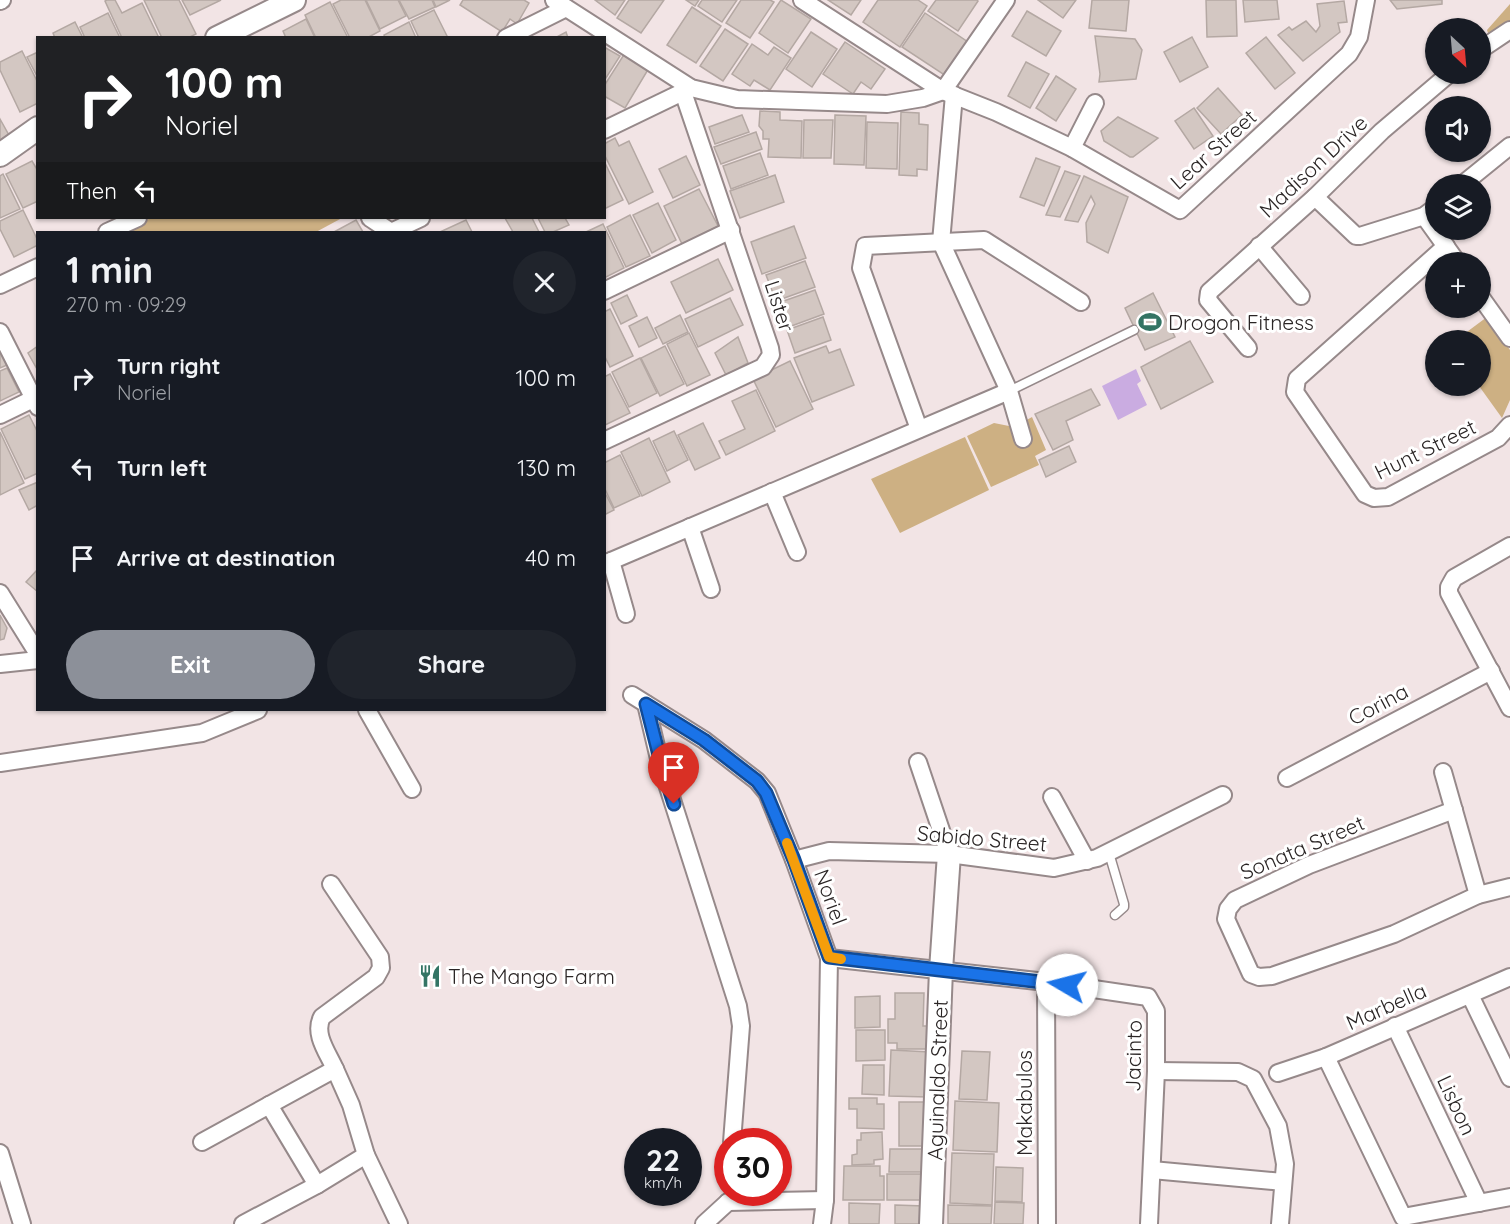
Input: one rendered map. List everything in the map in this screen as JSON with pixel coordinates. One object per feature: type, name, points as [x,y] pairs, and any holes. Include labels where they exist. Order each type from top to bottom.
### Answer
[{"type":"street","points":[[221,36],[294,0]]},
{"type":"street","name":"Lear Street","points":[[802,0],[949,93],[996,112],[1072,148],[1179,210],[1349,54],[1359,37],[1366,0]]},
{"type":"street","points":[[1006,0],[949,93],[940,242],[1009,391],[1023,439]]},
{"type":"street","points":[[509,36],[560,4],[687,90],[737,99],[887,104],[949,93]]},
{"type":"street","points":[[1491,43],[1510,30]]},
{"type":"street","name":"Madison Drive","points":[[1248,348],[1209,300],[1209,292],[1315,197],[1382,131],[1437,84]]},
{"type":"street","points":[[606,129],[687,90]]},
{"type":"street","name":"Lister","points":[[606,440],[763,367],[771,355],[687,90]]},
{"type":"street","points":[[1072,148],[1095,103]]},
{"type":"street","points":[[0,155],[36,129]]},
{"type":"street","points":[[1479,174],[1507,156]]},
{"type":"street","points":[[1315,197],[1356,236],[1365,235],[1425,213]]},
{"type":"street","points":[[109,231],[136,219]]},
{"type":"street","points":[[372,219],[390,231]]},
{"type":"street","points":[[393,231],[419,219]]},
{"type":"street","points":[[606,290],[731,230]]},
{"type":"street","points":[[919,429],[861,268],[865,246],[984,240],[1081,302]]},
{"type":"street","points":[[1443,240],[1450,252]]},
{"type":"street","points":[[1259,246],[1301,296]]},
{"type":"street","name":"Hunt Street","points":[[1446,246],[1298,379],[1295,392],[1297,398],[1365,494],[1374,498],[1388,497],[1488,444],[1498,438],[1510,425]]},
{"type":"street","points":[[0,285],[36,268]]},
{"type":"street","points":[[1491,311],[1510,338]]},
{"type":"street","points":[[0,332],[35,403],[0,415]]},
{"type":"street","points":[[626,614],[608,562],[1009,391]]},
{"type":"street","points":[[772,492],[797,552]]},
{"type":"street","points":[[690,527],[711,589]]},
{"type":"street","points":[[1510,546],[1451,581],[1449,593],[1510,708]]},
{"type":"street","points":[[0,594],[36,651]]},
{"type":"street","points":[[0,664],[36,660]]},
{"type":"street","name":"Corina","points":[[1287,778],[1491,671]]},
{"type":"street","name":"Noriel","points":[[733,1128],[741,1026],[738,1005],[639,700],[704,740],[757,781],[766,793],[794,860],[829,957],[825,1200],[822,1224]]},
{"type":"street","points":[[0,763],[202,733],[256,711]]},
{"type":"street","points":[[368,711],[412,789]]},
{"type":"street","name":"Aguinaldo Street","points":[[918,762],[949,854],[941,970],[931,1224]]},
{"type":"street","points":[[1443,772],[1478,895]]},
{"type":"street","name":"Sabido Street","points":[[794,860],[829,851],[949,854],[1054,868],[1087,861],[1109,853],[1223,795]]},
{"type":"street","points":[[1052,797],[1087,861]]},
{"type":"street","name":"Sonata Street","points":[[1454,810],[1309,865],[1235,900],[1228,909],[1226,919],[1251,974],[1259,977],[1272,976],[1394,933],[1478,895],[1510,887]]},
{"type":"street","points":[[331,884],[380,957],[381,968],[376,977],[322,1017],[318,1031],[351,1106],[366,1155],[399,1224]]},
{"type":"street","name":"Jacinto","points":[[829,957],[1046,982],[1148,997],[1156,1011],[1156,1071],[1149,1224]]},
{"type":"street","name":"Marbella","points":[[1278,1073],[1326,1057],[1510,977]]},
{"type":"street","name":"Makabulos","points":[[1046,982],[1047,1224]]},
{"type":"street","points":[[1470,995],[1510,1078]]},
{"type":"street","name":"Lisbon","points":[[1395,1026],[1479,1203]]},
{"type":"street","points":[[1326,1057],[1403,1216],[1510,1197]]},
{"type":"street","points":[[202,1142],[335,1069]]},
{"type":"street","points":[[1156,1071],[1238,1072],[1253,1078],[1278,1126],[1285,1164],[1280,1224]]},
{"type":"street","points":[[269,1106],[317,1185]]},
{"type":"street","points":[[0,1153],[22,1224]]},
{"type":"street","points":[[243,1224],[317,1185],[366,1155]]},
{"type":"street","points":[[1152,1170],[1283,1182]]},
{"type":"street","points":[[792,1199],[825,1200]]},
{"type":"street","points":[[704,1224],[720,1206]]},
{"type":"lane","points":[[1009,391],[1134,330]]},
{"type":"lane","points":[[1109,853],[1124,904],[1115,915]]},
{"type":"shaded area","points":[[1510,4],[1510,21],[1491,35],[1491,25]]},
{"type":"shaded area","points":[[149,219],[340,219],[318,231],[122,231]]},
{"type":"shaded area","points":[[1488,318],[1510,350],[1510,400],[1502,418],[1486,396],[1491,396],[1491,330],[1469,330]]},
{"type":"shaded area","points":[[1136,369],[1141,381],[1137,384],[1147,405],[1118,420],[1102,386]]},
{"type":"shaded area","points":[[1032,417],[1046,450],[1035,456],[1039,465],[991,487],[967,436],[994,423],[1014,427]]},
{"type":"shaded area","points":[[965,437],[989,490],[900,533],[871,479]]},
{"type":"building","points":[[115,0],[122,13],[142,3],[158,36],[121,36],[105,1]]},
{"type":"building","points":[[144,0],[179,0],[196,34],[161,36]]},
{"type":"building","points":[[182,0],[221,0],[190,15]]},
{"type":"building","points":[[341,0],[365,0],[380,31],[371,36],[349,36],[333,4]]},
{"type":"building","points":[[366,0],[398,0],[406,16],[380,29]]},
{"type":"building","points":[[399,0],[432,0],[435,7],[409,19]]},
{"type":"building","points":[[433,0],[450,0],[436,7]]},
{"type":"building","points":[[463,0],[524,0],[529,3],[517,24],[510,19],[502,32],[460,5]]},
{"type":"building","points":[[595,0],[625,0],[615,15]]},
{"type":"building","points":[[629,0],[664,0],[641,33],[617,18]]},
{"type":"building","points":[[686,0],[699,0],[695,6]]},
{"type":"building","points":[[702,0],[737,0],[722,22],[698,6]]},
{"type":"building","points":[[741,0],[774,2],[750,38],[726,23]]},
{"type":"building","points":[[781,0],[811,19],[788,53],[759,33]]},
{"type":"building","points":[[828,0],[861,0],[851,15]]},
{"type":"building","points":[[878,0],[918,0],[927,6],[900,47],[863,22]]},
{"type":"building","points":[[936,0],[978,1],[958,31],[928,11]]},
{"type":"building","points":[[1038,0],[1076,0],[1063,18]]},
{"type":"building","points":[[1092,0],[1129,0],[1126,31],[1089,28]]},
{"type":"building","points":[[1206,0],[1236,0],[1237,36],[1207,37]]},
{"type":"building","points":[[1243,0],[1277,0],[1279,19],[1245,22]]},
{"type":"building","points":[[1390,0],[1442,0],[1442,4],[1397,9]]},
{"type":"building","points":[[1344,1],[1347,22],[1338,23],[1340,32],[1303,61],[1278,35],[1289,27],[1292,30],[1306,21],[1316,32],[1320,26],[1317,4]]},
{"type":"building","points":[[330,2],[347,36],[315,36],[305,15]]},
{"type":"building","points":[[692,7],[721,26],[696,63],[667,45]]},
{"type":"building","points":[[434,10],[447,36],[418,36],[411,21]]},
{"type":"building","points":[[1027,11],[1061,31],[1046,56],[1012,36]]},
{"type":"building","points":[[108,13],[119,36],[84,36],[80,27]]},
{"type":"building","points":[[925,13],[968,42],[946,76],[902,47]]},
{"type":"building","points":[[306,19],[314,36],[285,36],[283,31]]},
{"type":"building","points":[[75,22],[82,36],[54,36],[53,33]]},
{"type":"building","points":[[409,22],[415,36],[384,36]]},
{"type":"building","points":[[725,29],[748,44],[723,81],[700,66]]},
{"type":"building","points":[[811,32],[837,49],[812,87],[786,69]]},
{"type":"building","points":[[1095,36],[1135,39],[1142,50],[1136,79],[1099,82]]},
{"type":"building","points":[[1192,37],[1208,67],[1180,82],[1164,52]]},
{"type":"building","points":[[1266,37],[1295,73],[1275,89],[1246,53]]},
{"type":"building","points":[[845,42],[885,69],[871,89],[861,82],[853,94],[823,74]]},
{"type":"building","points":[[752,44],[768,55],[774,47],[791,58],[770,90],[754,80],[750,86],[732,74]]},
{"type":"building","points":[[606,48],[620,56],[606,78]]},
{"type":"building","points":[[22,51],[36,79],[36,104],[20,112],[0,70],[0,62]]},
{"type":"building","points":[[36,53],[36,74],[27,57]]},
{"type":"building","points":[[625,53],[649,68],[625,108],[606,97],[606,83]]},
{"type":"building","points":[[1026,62],[1049,74],[1030,108],[1008,96]]},
{"type":"building","points":[[1056,76],[1076,89],[1056,121],[1036,108]]},
{"type":"building","points":[[1218,88],[1242,115],[1221,134],[1197,108]]},
{"type":"building","points":[[1194,108],[1213,136],[1194,149],[1175,121]]},
{"type":"building","points":[[760,111],[780,112],[780,120],[802,121],[801,158],[768,157],[769,139],[763,139],[763,131],[759,126]]},
{"type":"building","points":[[901,112],[919,113],[919,124],[928,125],[927,170],[917,169],[917,176],[899,175]]},
{"type":"building","points":[[742,115],[749,132],[715,144],[709,127]]},
{"type":"building","points":[[835,115],[866,116],[864,165],[834,164]]},
{"type":"building","points":[[1118,117],[1158,138],[1130,157],[1104,141],[1101,131]]},
{"type":"building","points":[[0,119],[10,137],[0,142]]},
{"type":"building","points":[[804,120],[833,120],[831,158],[803,158]]},
{"type":"building","points":[[867,122],[898,123],[897,169],[866,168]]},
{"type":"building","points":[[756,132],[762,149],[721,164],[714,147]]},
{"type":"building","points":[[615,138],[619,146],[629,141],[653,192],[629,204],[606,158],[606,143]]},
{"type":"building","points":[[760,153],[768,175],[731,189],[723,166]]},
{"type":"building","points":[[686,156],[700,185],[673,198],[659,169]]},
{"type":"building","points":[[1036,158],[1060,167],[1044,206],[1020,197]]},
{"type":"building","points":[[32,161],[36,168],[36,202],[23,208],[6,174]]},
{"type":"building","points":[[606,165],[623,200],[606,208]]},
{"type":"building","points":[[1065,171],[1080,176],[1060,217],[1046,215]]},
{"type":"building","points":[[3,174],[20,209],[0,218],[0,176]]},
{"type":"building","points":[[775,175],[784,202],[740,218],[730,191]]},
{"type":"building","points":[[1084,176],[1128,197],[1108,253],[1087,242],[1086,223],[1095,204],[1091,196],[1078,222],[1065,220]]},
{"type":"building","points":[[699,189],[718,226],[682,244],[664,206]]},
{"type":"building","points":[[658,203],[676,240],[652,253],[633,215]]},
{"type":"building","points":[[23,210],[36,237],[36,246],[14,257],[0,229],[0,221]]},
{"type":"building","points":[[630,215],[650,256],[626,267],[607,227]]},
{"type":"building","points":[[506,219],[532,219],[538,231],[512,231]]},
{"type":"building","points":[[538,219],[566,219],[569,225],[555,231],[544,231]]},
{"type":"building","points":[[356,220],[362,231],[336,231]]},
{"type":"building","points":[[466,220],[472,231],[442,231]]},
{"type":"building","points":[[603,224],[624,268],[606,277],[606,231],[588,231]]},
{"type":"building","points":[[794,226],[806,258],[762,274],[751,242]]},
{"type":"building","points":[[718,259],[733,290],[686,313],[671,282]]},
{"type":"building","points":[[805,261],[815,287],[776,301],[766,275]]},
{"type":"building","points":[[815,290],[824,314],[786,328],[778,303]]},
{"type":"building","name":"Drogon Fitness","points":[[1153,293],[1175,337],[1145,350],[1125,308]]},
{"type":"building","points":[[627,295],[637,316],[621,324],[611,303]]},
{"type":"building","points":[[730,298],[743,325],[698,347],[685,319]]},
{"type":"building","points":[[610,309],[633,356],[610,367],[606,359],[606,311]]},
{"type":"building","points":[[680,315],[688,332],[663,344],[655,328]]},
{"type":"building","points":[[647,317],[657,338],[639,347],[629,326]]},
{"type":"building","points":[[823,317],[831,340],[795,353],[787,330]]},
{"type":"building","points":[[689,333],[710,375],[687,386],[667,344]]},
{"type":"building","points":[[738,337],[748,363],[726,375],[715,353]]},
{"type":"building","points":[[1190,341],[1213,382],[1161,409],[1141,367]]},
{"type":"building","points":[[665,346],[684,384],[660,396],[641,358]]},
{"type":"building","points":[[826,346],[829,353],[840,349],[854,385],[812,402],[794,358]]},
{"type":"building","points":[[36,347],[36,367],[28,353]]},
{"type":"building","points":[[0,351],[7,365],[0,368]]},
{"type":"building","points":[[640,358],[657,393],[629,407],[612,372]]},
{"type":"building","points":[[790,361],[813,409],[776,427],[753,379]]},
{"type":"building","points":[[7,368],[19,392],[0,401],[0,371]]},
{"type":"building","points":[[610,374],[630,413],[606,425],[606,376]]},
{"type":"building","points":[[1091,389],[1100,405],[1066,421],[1073,440],[1053,450],[1035,414]]},
{"type":"building","points":[[756,390],[775,431],[726,455],[719,441],[745,429],[732,401]]},
{"type":"building","points":[[29,415],[36,429],[36,474],[25,479],[1,429]]},
{"type":"building","points":[[703,423],[720,458],[695,470],[678,435]]},
{"type":"building","points":[[674,431],[688,460],[667,471],[653,441]]},
{"type":"building","points":[[0,432],[24,483],[0,495]]},
{"type":"building","points":[[649,438],[670,482],[642,496],[621,452]]},
{"type":"building","points":[[1069,446],[1076,462],[1046,477],[1039,460]]},
{"type":"building","points":[[620,455],[640,496],[614,508],[606,491],[606,462]]},
{"type":"building","points":[[36,483],[36,506],[29,510],[19,490]]},
{"type":"building","points":[[606,495],[614,510],[606,514]]},
{"type":"building","points":[[36,571],[36,590],[26,582]]},
{"type":"building","points":[[0,615],[7,628],[4,639],[0,640]]},
{"type":"building","points":[[895,993],[924,993],[923,1026],[934,1026],[934,1049],[897,1049],[897,1043],[888,1043],[888,1019],[895,1019]]},
{"type":"building","points":[[880,996],[880,1027],[855,1028],[855,997]]},
{"type":"building","points":[[856,1030],[885,1030],[885,1060],[856,1061]]},
{"type":"building","points":[[891,1050],[930,1052],[928,1097],[889,1096]]},
{"type":"building","points":[[962,1051],[990,1052],[987,1100],[959,1099]]},
{"type":"building","points":[[863,1065],[884,1065],[884,1095],[862,1094]]},
{"type":"building","points":[[849,1098],[877,1098],[877,1104],[884,1104],[884,1129],[857,1128],[857,1109],[849,1109]]},
{"type":"building","points":[[955,1101],[999,1103],[997,1152],[953,1150]]},
{"type":"building","points":[[899,1102],[927,1102],[926,1146],[899,1146]]},
{"type":"building","points":[[882,1132],[883,1159],[874,1160],[874,1164],[852,1165],[852,1155],[857,1154],[857,1140],[861,1140],[861,1133]]},
{"type":"building","points":[[890,1149],[925,1149],[924,1172],[889,1172]]},
{"type":"building","points":[[952,1153],[994,1154],[992,1205],[950,1203]]},
{"type":"building","points":[[844,1166],[880,1166],[880,1176],[884,1176],[884,1200],[843,1200]]},
{"type":"building","points":[[996,1167],[1023,1168],[1022,1202],[995,1201]]},
{"type":"building","points":[[887,1174],[925,1174],[925,1200],[887,1200]]},
{"type":"building","points":[[995,1202],[1024,1203],[1023,1224],[994,1224]]},
{"type":"building","points":[[849,1203],[880,1204],[879,1224],[849,1224]]},
{"type":"building","points":[[895,1205],[924,1206],[924,1224],[895,1224]]},
{"type":"building","points":[[948,1205],[992,1206],[991,1224],[948,1224]]},
{"type":"slow traffic","points":[[787,843],[829,957],[841,959]]},
{"type":"place","name":"Drogon Fitness","points":[[1150,322]]},
{"type":"place","name":"The Mango Farm","points":[[430,976]]},
{"type":"route","points":[[674,804],[646,704],[704,740],[757,781],[766,793],[794,860],[829,957],[1067,985]]}]
